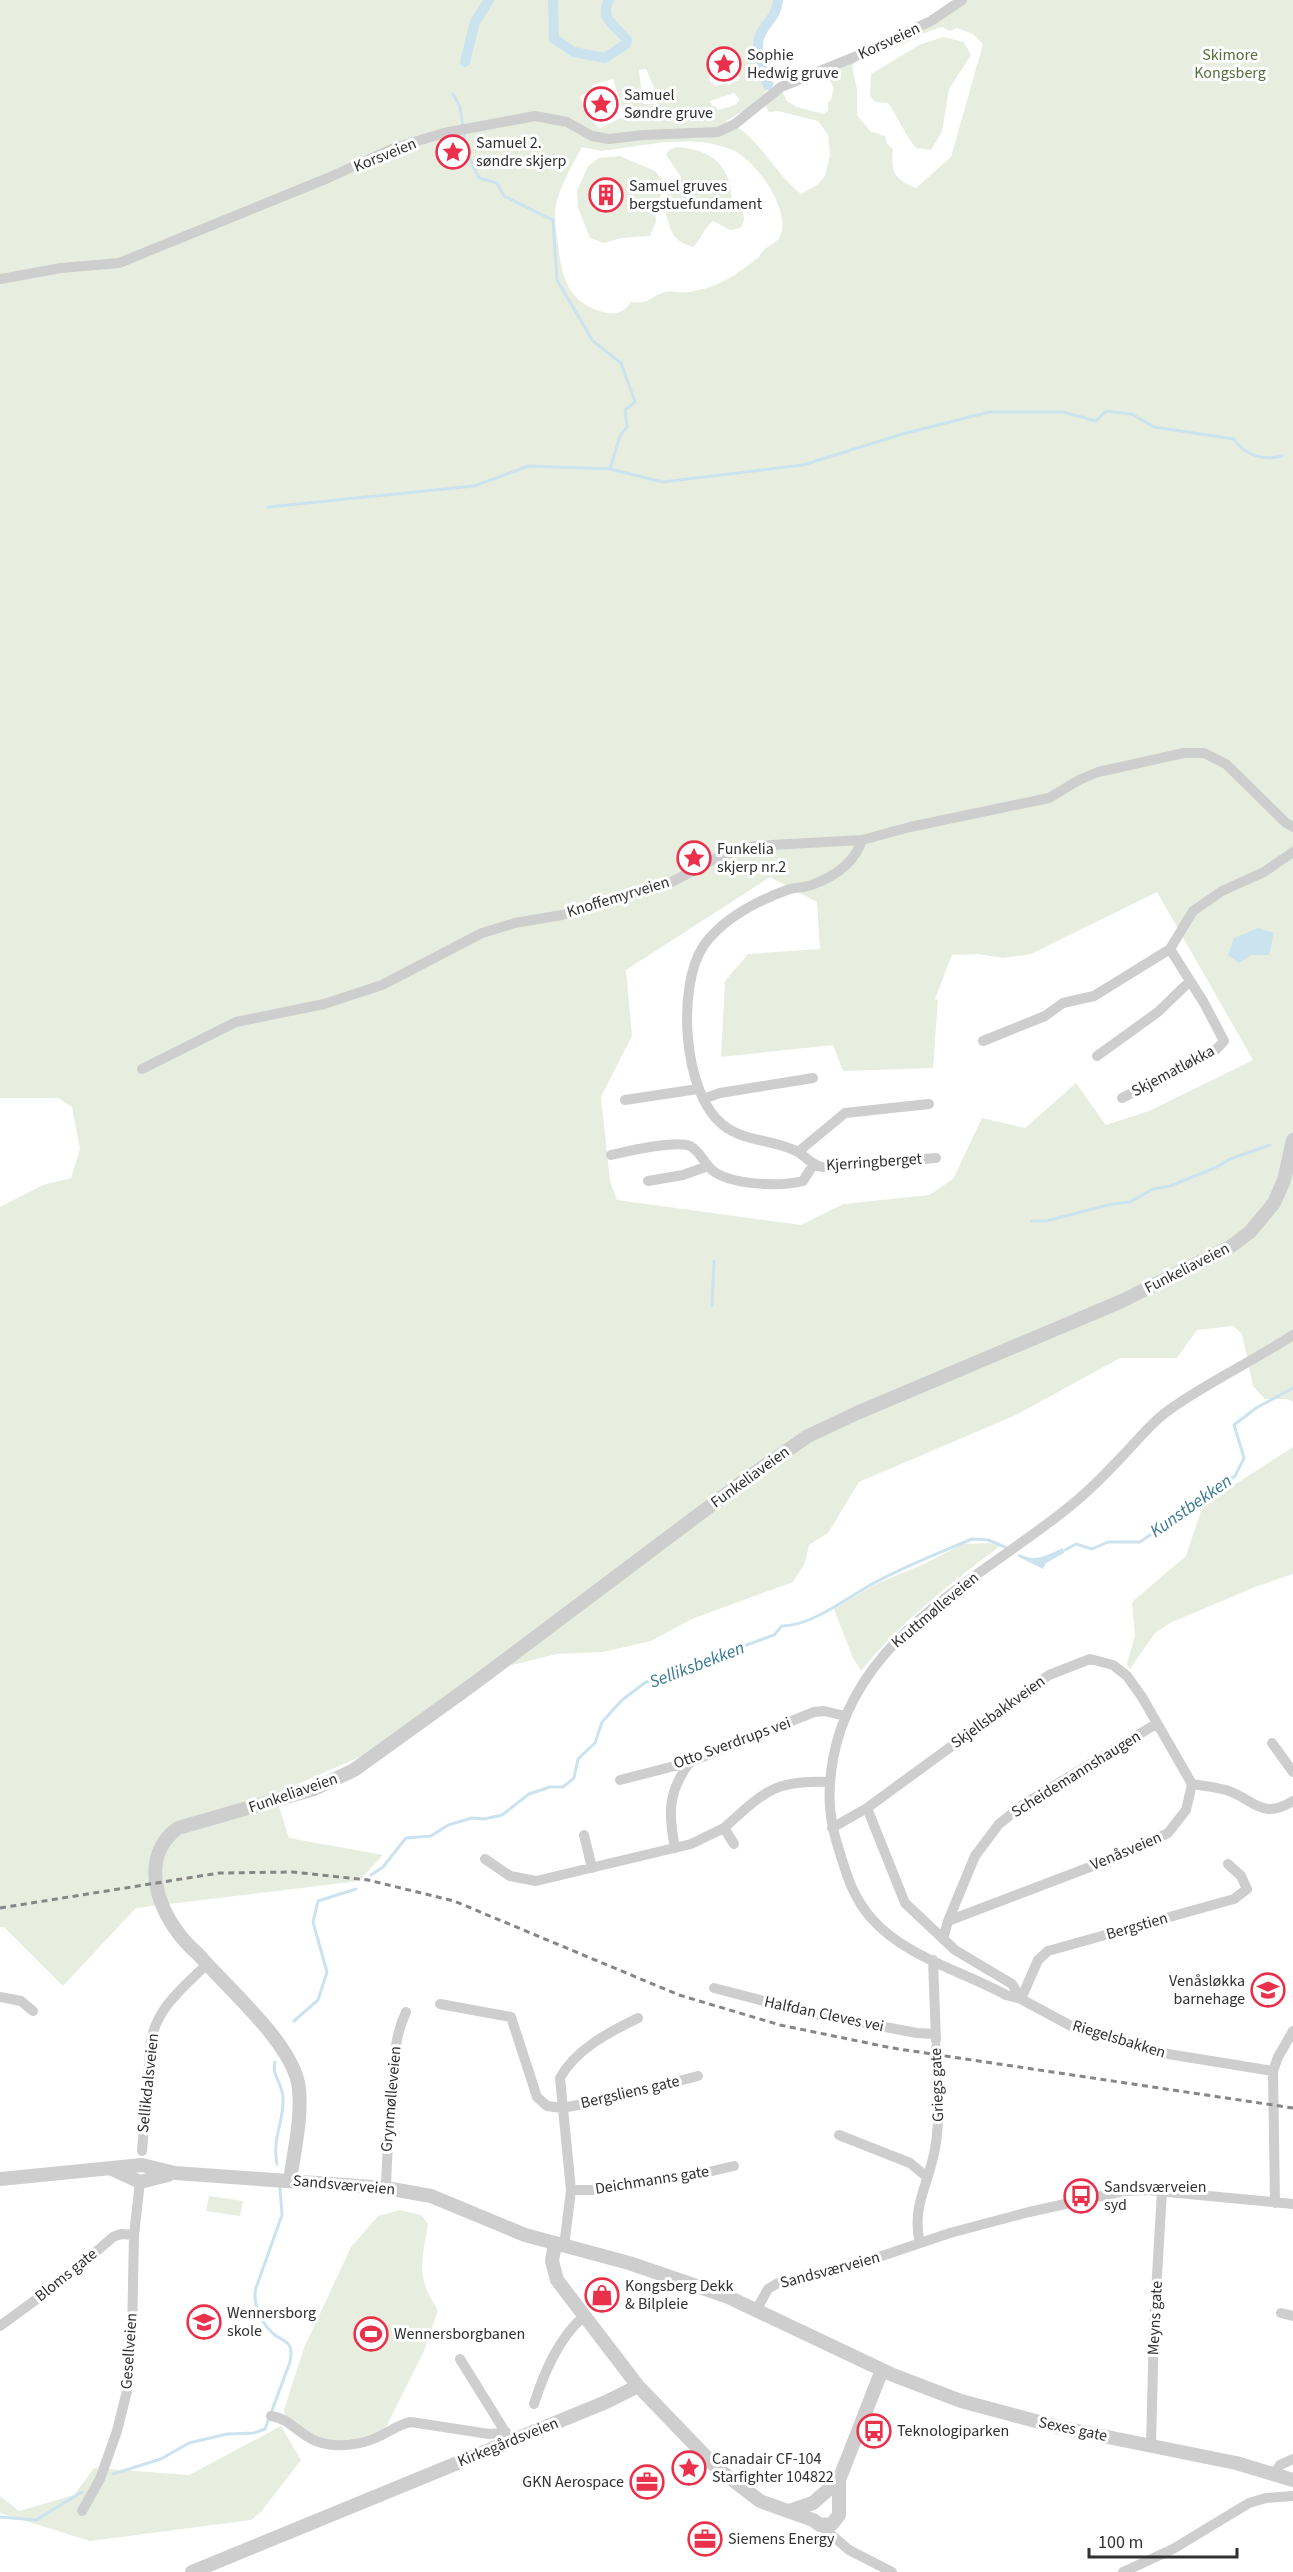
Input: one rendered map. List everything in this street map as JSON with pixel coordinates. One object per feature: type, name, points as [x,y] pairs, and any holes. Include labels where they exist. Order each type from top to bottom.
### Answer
[{"type":"street","name":"Korsveien","points":[[0,279],[61,268],[119,263],[327,178],[394,148],[444,133],[535,116],[567,122],[592,136],[609,139],[643,135],[718,132],[735,123],[781,87],[852,58],[931,21],[962,0]]},
{"type":"street","name":"Knoffemyrveien","points":[[142,1068],[236,1022],[324,1004],[382,985],[482,933],[515,923],[562,915],[669,884],[720,856],[739,849],[754,846],[862,840],[910,827],[1048,798],[1098,772],[1184,753],[1204,753],[1226,764],[1286,822],[1293,826]]},
{"type":"street","name":"Kjerringberget","points":[[862,840],[858,854],[842,869],[814,885],[789,890],[762,901],[726,923],[704,946],[690,981],[686,1034],[700,1094],[722,1125],[737,1135],[798,1152],[813,1165],[822,1167],[936,1158]]},
{"type":"street","points":[[983,1041],[1045,1016],[1063,1003],[1094,996],[1170,949],[1193,911],[1222,891],[1264,872],[1293,852]]},
{"type":"street","name":"Skjematløkka","points":[[1122,1098],[1214,1052],[1224,1041],[1170,949]]},
{"type":"street","points":[[1097,1056],[1158,1012],[1190,981]]},
{"type":"street","points":[[625,1100],[720,1093],[813,1078]]},
{"type":"street","name":"Kjerringberget","points":[[798,1152],[845,1113],[929,1104]]},
{"type":"street","name":"Funkeliaveien","points":[[290,2181],[299,2102],[295,2073],[276,2041],[202,1959],[172,1910],[164,1868],[169,1850],[194,1825],[314,1789],[354,1770],[472,1685],[746,1479],[808,1436],[849,1416],[1122,1301],[1216,1256],[1241,1241],[1258,1225],[1274,1203],[1284,1180],[1293,1140]]},
{"type":"street","name":"Kjerringberget","points":[[611,1155],[662,1146],[687,1145],[715,1173],[729,1178],[779,1184],[803,1181],[813,1165]]},
{"type":"street","points":[[648,1180],[683,1175],[708,1166]]},
{"type":"street","name":"Kruttmølleveien","points":[[1020,1999],[1006,1995],[933,1960],[885,1932],[861,1905],[850,1886],[832,1828],[828,1799],[837,1740],[845,1716],[861,1687],[901,1635],[979,1572],[1024,1543],[1089,1491],[1166,1412],[1293,1335]]},
{"type":"street","name":"Skjellsbakkveien","points":[[832,1828],[867,1808],[1049,1675],[1090,1659],[1113,1665],[1127,1676],[1142,1697],[1192,1784]]},
{"type":"street","name":"Otto Sverdrups vei","points":[[620,1780],[690,1761],[814,1712],[824,1711],[845,1716]]},
{"type":"street","name":"Scheidemannshaugen","points":[[948,1921],[975,1856],[999,1824],[1024,1804],[1156,1724]]},
{"type":"street","points":[[1272,1743],[1293,1772]]},
{"type":"street","points":[[675,1848],[670,1824],[672,1797],[677,1779],[690,1761]]},
{"type":"street","points":[[486,1859],[510,1876],[530,1880],[592,1868],[708,1838],[724,1828],[761,1795],[777,1786],[803,1781],[829,1782]]},
{"type":"street","points":[[1192,1784],[1228,1791],[1258,1808],[1280,1808],[1293,1801]]},
{"type":"street","name":"Venåsveien","points":[[948,1921],[1132,1851],[1168,1833],[1186,1810],[1192,1784]]},
{"type":"street","name":"Riegelsbakken","points":[[867,1808],[905,1903],[964,1956],[1012,1984],[1020,1999],[1071,2026],[1157,2051],[1273,2072]]},
{"type":"street","points":[[724,1828],[734,1844]]},
{"type":"street","points":[[585,1835],[592,1868]]},
{"type":"street","name":"Bergstien","points":[[1020,1999],[1038,1960],[1048,1951],[1234,1899],[1247,1889],[1241,1876],[1228,1864]]},
{"type":"street","points":[[943,1939],[948,1921]]},
{"type":"street","name":"Sellikdalsveien","points":[[142,2151],[151,2041],[155,2023],[202,1959]]},
{"type":"street","name":"Griegs gate","points":[[920,2243],[916,2212],[938,2135],[940,2114],[933,1960]]},
{"type":"street","name":"Halfdan Cleves vei","points":[[714,1988],[810,2013],[917,2033],[935,2034]]},
{"type":"street","points":[[0,1996],[21,2001],[33,2011]]},
{"type":"street","name":"Bergsliens gate","points":[[440,2004],[511,2017],[537,2097],[547,2106],[562,2108],[698,2076]]},
{"type":"street","name":"Grynmølleveien","points":[[386,2188],[387,2137],[395,2049],[399,2028],[406,2012]]},
{"type":"street","name":"Bergsliens gate","points":[[560,2245],[571,2190],[560,2078],[568,2062],[614,2030],[638,2018]]},
{"type":"street","points":[[1275,2203],[1273,2072],[1278,2057],[1293,2031]]},
{"type":"street","points":[[839,2135],[910,2163],[927,2176]]},
{"type":"street","name":"Deichmanns gate","points":[[571,2190],[598,2190],[734,2166]]},
{"type":"street","name":"Sandsværveien","points":[[0,2179],[109,2168],[141,2175],[175,2173],[386,2188],[440,2198],[504,2227],[666,2274],[757,2309],[768,2289],[778,2283],[861,2264],[920,2243],[1018,2215],[1124,2191],[1162,2191],[1293,2204]]},
{"type":"street","name":"Gesellveien","points":[[82,2511],[100,2479],[117,2431],[127,2391],[131,2354],[134,2235],[141,2175]]},
{"type":"street","name":"Meyns gate","points":[[1151,2445],[1162,2191]]},
{"type":"street","name":"Bloms gate","points":[[0,2325],[68,2277],[113,2237],[121,2234],[134,2235]]},
{"type":"street","points":[[560,2245],[552,2261],[555,2276],[583,2317],[638,2386],[691,2443],[732,2482],[768,2506],[789,2511],[828,2526],[835,2521],[839,2515],[838,2480],[882,2370]]},
{"type":"street","name":"Sexes gate","points":[[757,2309],[882,2370],[937,2392],[1004,2414],[1275,2473],[1293,2480]]},
{"type":"street","points":[[1281,2313],[1293,2316]]},
{"type":"street","points":[[534,2404],[540,2385],[557,2350],[583,2317]]},
{"type":"street","points":[[460,2359],[509,2437]]},
{"type":"street","name":"Kirkegårdsveien","points":[[192,2572],[509,2437],[612,2399],[638,2386]]},
{"type":"street","points":[[272,2416],[285,2421],[307,2438],[329,2445],[361,2443],[411,2422],[509,2437]]},
{"type":"street","points":[[1275,2473],[1280,2465],[1293,2459]]},
{"type":"street","points":[[838,2480],[817,2500],[810,2512],[817,2523],[842,2545],[892,2572]]},
{"type":"street","points":[[1123,2572],[1165,2554],[1249,2503],[1266,2498],[1293,2496]]},
{"type":"street","points":[[789,2511],[817,2500],[831,2498],[838,2504]]},
{"type":"street","points":[[835,2521],[842,2545]]},
{"type":"green space","name":"Skimore Kongsberg","points":[[0,0],[780,0],[778,15],[762,39],[762,53],[769,79],[775,83],[745,110],[726,121],[748,135],[801,194],[818,184],[825,176],[830,156],[828,135],[818,121],[778,111],[769,112],[764,104],[782,91],[787,101],[797,107],[824,114],[828,110],[828,102],[831,100],[834,88],[830,81],[820,76],[856,61],[852,66],[857,89],[857,115],[870,131],[885,136],[887,144],[893,149],[893,169],[898,178],[916,188],[951,157],[983,44],[973,34],[957,28],[950,31],[943,27],[926,32],[894,48],[877,51],[958,0],[1293,0],[1293,1402],[1287,1399],[1265,1399],[1253,1386],[1242,1334],[1233,1326],[1197,1330],[1177,1358],[1120,1358],[1016,1415],[859,1482],[828,1533],[809,1545],[805,1563],[793,1582],[692,1619],[651,1641],[603,1652],[557,1654],[487,1671],[387,1745],[275,1794],[289,1838],[383,1855],[359,1881],[136,1908],[63,1986],[4,1927],[0,1927],[0,1207],[43,1185],[71,1178],[80,1149],[72,1107],[58,1098],[0,1098]],"holes":[[[723,47],[740,61],[739,80],[728,85],[727,83],[715,86],[710,81],[707,55]],[[646,69],[657,95],[672,98],[673,102],[661,98],[658,99],[658,104],[643,104],[639,70]],[[613,79],[625,116],[600,128],[591,120],[580,97],[593,89],[592,85]],[[734,93],[740,100],[735,105],[718,110],[712,106],[710,101]],[[666,142],[691,142],[710,143],[733,150],[754,167],[769,187],[780,209],[782,220],[780,236],[743,269],[710,287],[686,292],[665,292],[646,301],[631,302],[622,311],[615,313],[591,308],[581,302],[568,287],[562,267],[555,220],[561,190],[582,147],[601,151]],[[770,877],[817,902],[820,949],[748,954],[725,981],[721,1057],[833,1045],[843,1071],[933,1068],[938,1000],[935,999],[952,955],[978,954],[1003,958],[1031,954],[1157,892],[1253,1060],[1149,1111],[1106,1125],[1076,1083],[1025,1128],[982,1118],[953,1179],[929,1195],[843,1204],[801,1225],[617,1200],[610,1181],[601,1097],[632,1036],[626,970]]]},
{"type":"green space","points":[[943,37],[964,42],[971,55],[949,89],[942,132],[931,150],[916,148],[888,103],[875,102],[870,96],[871,74],[919,45]]},
{"type":"green space","points":[[677,147],[702,152],[721,165],[729,181],[732,198],[744,215],[741,228],[730,230],[713,221],[693,247],[675,236],[667,219],[666,201],[669,192],[681,177],[666,155],[669,150]]},
{"type":"green space","points":[[620,156],[655,171],[665,183],[655,212],[656,222],[650,236],[621,238],[604,243],[590,238],[578,208],[577,191],[588,166],[599,158]]},
{"type":"green space","points":[[1293,1447],[1293,1574],[1255,1587],[1170,1623],[1155,1633],[1130,1669],[1127,1664],[1135,1636],[1132,1602],[1186,1556],[1203,1505]]},
{"type":"green space","points":[[989,1543],[1000,1546],[944,1589],[909,1620],[861,1671],[852,1656],[834,1609],[876,1584],[926,1563],[963,1544]]},
{"type":"green space","points":[[209,2196],[243,2201],[240,2216],[206,2211]]},
{"type":"green space","name":"Wennersborgbanen","points":[[400,2210],[421,2215],[428,2224],[422,2259],[423,2278],[438,2310],[424,2351],[385,2429],[328,2449],[304,2440],[286,2428],[284,2410],[304,2348],[351,2247],[378,2216]]},
{"type":"green space","points":[[281,2426],[301,2460],[261,2512],[251,2520],[90,2541],[0,2513],[0,2496],[19,2511],[74,2495],[94,2468],[189,2475]]},
{"type":"water","points":[[1258,928],[1274,933],[1269,955],[1251,955],[1239,963],[1228,955],[1234,938]]},
{"type":"water","points":[[1063,1548],[1064,1553],[1046,1563],[1043,1569],[1017,1556],[1019,1554],[1036,1558]]},
{"type":"waterway","points":[[465,62],[475,22],[489,0]]},
{"type":"waterway","points":[[553,0],[554,39],[574,52],[605,58],[626,44],[627,40],[607,17],[606,6],[609,0]]},
{"type":"waterway","points":[[768,85],[760,61],[758,43],[761,33],[775,12],[778,0]]},
{"type":"waterway","points":[[453,94],[460,107],[463,126]]},
{"type":"waterway","points":[[464,133],[465,149],[479,178],[497,183],[504,196],[553,220],[557,280],[593,341],[621,363],[635,402],[625,410],[627,427],[620,436],[610,469],[663,482],[803,465],[899,435],[989,412],[1063,412],[1096,421],[1106,411],[1132,414],[1154,427],[1234,439],[1243,449],[1261,457],[1282,456]]},
{"type":"waterway","points":[[268,507],[474,486],[529,466],[610,469]]},
{"type":"waterway","points":[[1032,1221],[1046,1221],[1112,1204],[1130,1202],[1153,1189],[1170,1186],[1217,1167],[1230,1159],[1270,1145]]},
{"type":"waterway","points":[[712,1306],[714,1261]]},
{"type":"waterway","name":"Kunstbekken","points":[[1065,1550],[1076,1544],[1092,1549],[1108,1542],[1140,1542],[1235,1476],[1244,1458],[1234,1425],[1256,1408],[1293,1388]]},
{"type":"waterway","name":"Selliksbekken","points":[[371,1875],[383,1867],[406,1838],[431,1836],[448,1825],[472,1818],[484,1819],[502,1815],[529,1794],[550,1787],[563,1787],[574,1778],[578,1759],[595,1743],[602,1722],[622,1700],[646,1682],[678,1674],[774,1635],[782,1626],[794,1625],[817,1616],[886,1577],[972,1539],[988,1540],[1005,1547]]},
{"type":"waterway","name":"Selliksbekken","points":[[294,2021],[318,2000],[327,1972],[313,1922],[318,1901],[356,1889]]},
{"type":"waterway","name":"Selliksbekken","points":[[275,2062],[275,2071],[283,2098],[276,2145],[277,2164]]},
{"type":"waterway","name":"Selliksbekken","points":[[113,2474],[161,2459],[189,2443],[227,2434],[254,2433],[265,2429],[291,2354],[288,2343],[266,2326],[255,2301],[256,2288],[282,2215],[280,2188]]},
{"type":"waterway","name":"Selliksbekken","points":[[0,2517],[36,2520],[82,2492]]},
{"type":"railway","points":[[0,1908],[219,1873],[293,1872],[368,1880],[454,1901],[679,1995],[780,2025],[892,2048],[1293,2108]]},
{"type":"place","name":"Sophie Hedwig gruve","points":[[724,64]]},
{"type":"place","name":"Samuel Søndre gruve","points":[[601,104]]},
{"type":"place","name":"Samuel 2. søndre skjerp","points":[[453,152]]},
{"type":"place","name":"Samuel gruves bergstuefundament","points":[[606,195]]},
{"type":"place","name":"Funkelia skjerp nr.2","points":[[694,858]]},
{"type":"place","name":"Venåsløkka barnehage","points":[[1268,1990]]},
{"type":"place","name":"Sandsværveien syd","points":[[1081,2196]]},
{"type":"place","name":"Kongsberg Dekk & Bilpleie","points":[[602,2295]]},
{"type":"place","name":"Wennersborg skole","points":[[204,2322]]},
{"type":"place","name":"Wennersborgbanen","points":[[371,2334]]},
{"type":"place","name":"Teknologiparken","points":[[874,2431]]},
{"type":"place","name":"Canadair CF-104 Starfighter 104822","points":[[689,2468]]},
{"type":"place","name":"GKN Aerospace","points":[[647,2482]]},
{"type":"place","name":"Siemens Energy","points":[[705,2539]]}]
